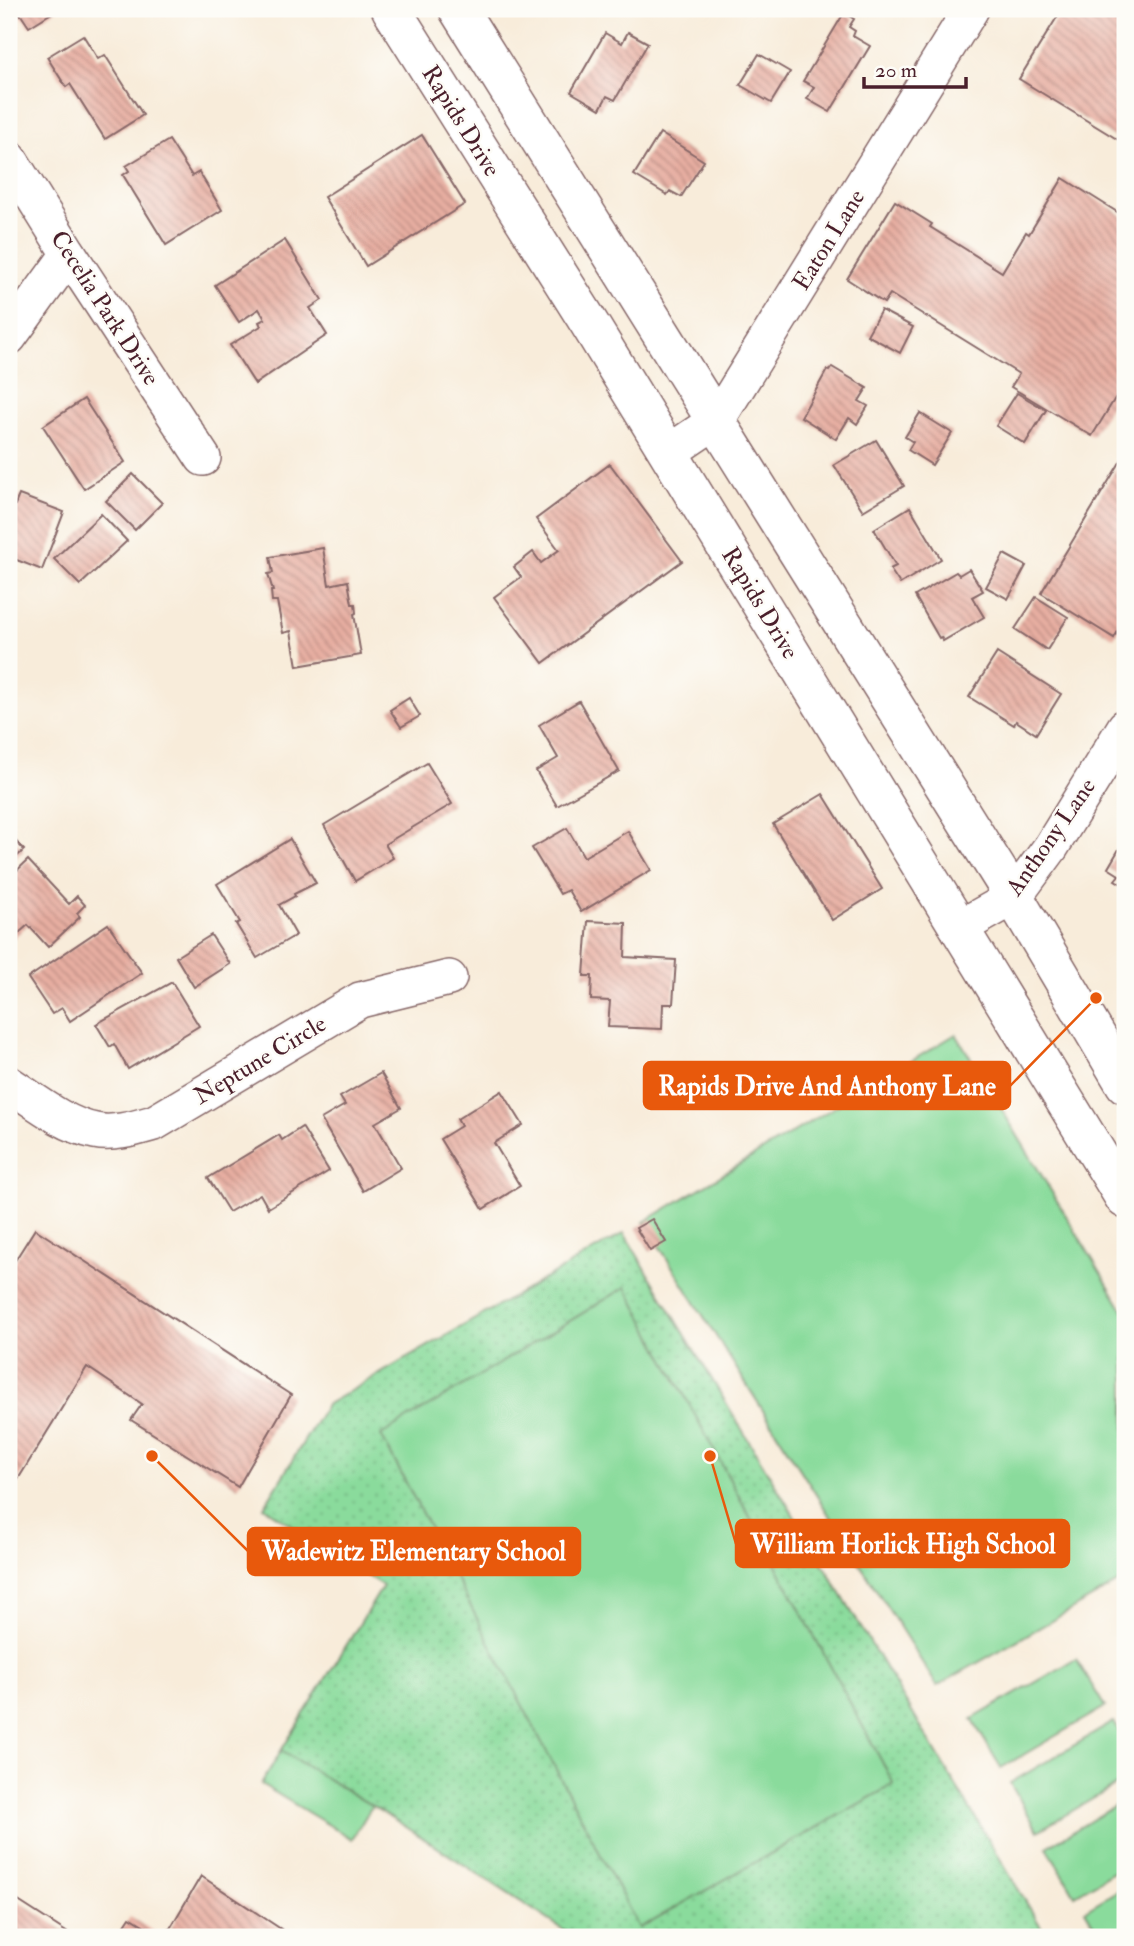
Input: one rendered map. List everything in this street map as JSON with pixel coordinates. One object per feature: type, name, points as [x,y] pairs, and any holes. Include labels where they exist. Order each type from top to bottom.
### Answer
[{"type":"street","name":"Rapids Drive","points":[[391,9],[668,453],[1125,1199]]},
{"type":"street","name":"Eaton Lane","points":[[668,453],[717,420],[971,9]]},
{"type":"street","points":[[420,56],[463,16],[1014,897],[1125,1084]]},
{"type":"street","name":"Cecelia Park Drive","points":[[9,158],[203,458]]},
{"type":"street","points":[[9,337],[69,254]]},
{"type":"street","name":"Anthony Lane","points":[[959,928],[1014,897],[1051,847],[1125,727]]},
{"type":"street","name":"Neptune Circle","points":[[9,1084],[71,1124],[96,1132],[126,1131],[154,1123],[360,1000],[449,978]]},
{"type":"green space","points":[[956,1034],[1125,1313],[1125,1579],[937,1686],[644,1222]]},
{"type":"green space","points":[[624,1233],[1047,1937],[575,1937],[397,1821],[281,1751],[383,1586],[264,1507],[326,1405]]},
{"type":"green space","points":[[626,1287],[894,1784],[639,1928],[381,1435]]},
{"type":"green space","points":[[1076,1659],[1105,1707],[1001,1768],[972,1719]]},
{"type":"green space","points":[[1114,1722],[1125,1742],[1125,1780],[1038,1831],[1010,1783]]},
{"type":"green space","points":[[281,1751],[372,1806],[352,1839],[261,1784]]},
{"type":"green space","points":[[1125,1800],[1125,1865],[1075,1895],[1047,1847]]},
{"type":"green space","points":[[1125,1886],[1125,1937],[1101,1937],[1085,1910]]},
{"type":"building","points":[[17,9],[58,9],[29,27]]},
{"type":"building","points":[[1062,9],[1125,9],[1125,144],[1019,79]]},
{"type":"building","points":[[844,13],[854,19],[849,27],[855,31],[853,36],[870,46],[830,112],[807,99],[814,87],[803,81]]},
{"type":"building","points":[[628,32],[648,43],[615,100],[607,96],[600,109],[571,92],[605,33],[622,43]]},
{"type":"building","points":[[83,35],[98,59],[105,55],[143,115],[105,139],[70,84],[66,87],[47,57]]},
{"type":"building","points":[[759,54],[790,72],[771,103],[740,85]]},
{"type":"building","points":[[660,133],[704,161],[681,197],[670,191],[667,195],[634,175]]},
{"type":"building","points":[[422,135],[465,204],[366,266],[324,197]]},
{"type":"building","points":[[169,140],[192,176],[199,172],[222,210],[166,245],[123,175],[129,171],[126,166]]},
{"type":"building","points":[[1063,178],[1125,217],[1125,382],[1092,436],[1011,387],[1019,374],[890,294],[884,303],[847,279],[895,201],[932,224],[930,227],[1002,272]]},
{"type":"building","points":[[285,240],[322,300],[310,308],[327,335],[255,384],[230,345],[261,326],[259,322],[265,319],[259,309],[239,322],[215,285]]},
{"type":"building","points":[[881,310],[913,327],[900,353],[867,335]]},
{"type":"building","points":[[832,367],[867,388],[859,401],[868,406],[857,424],[849,418],[836,439],[801,417],[827,370]]},
{"type":"building","points":[[1017,393],[1046,410],[1025,444],[996,426]]},
{"type":"building","points":[[84,399],[125,462],[84,489],[43,426]]},
{"type":"building","points":[[920,413],[952,433],[932,465],[908,450],[913,442],[905,437]]},
{"type":"building","points":[[876,440],[904,486],[863,511],[834,465]]},
{"type":"building","points":[[1125,454],[1125,619],[1114,638],[1041,593]]},
{"type":"building","points":[[610,464],[682,561],[543,663],[494,597],[521,577],[514,567],[533,552],[541,563],[559,550],[536,519]]},
{"type":"building","points":[[133,474],[162,503],[135,530],[106,501]]},
{"type":"building","points":[[19,495],[64,512],[42,570],[9,557],[9,519]]},
{"type":"building","points":[[910,507],[941,559],[900,584],[890,569],[896,566],[874,529]]},
{"type":"building","points":[[101,514],[127,541],[80,585],[54,559]]},
{"type":"building","points":[[323,548],[329,585],[348,581],[352,604],[355,604],[354,614],[361,655],[297,666],[291,631],[283,633],[277,601],[272,601],[273,591],[268,574],[273,573],[270,557]]},
{"type":"building","points":[[1004,554],[1026,566],[1008,599],[986,587]]},
{"type":"building","points":[[969,569],[983,591],[972,597],[984,617],[943,641],[915,596],[956,572],[959,575]]},
{"type":"building","points":[[1036,597],[1068,617],[1047,650],[1015,629]]},
{"type":"building","points":[[997,653],[1061,694],[1036,734],[1016,721],[1014,725],[969,697]]},
{"type":"building","points":[[409,698],[420,716],[401,727],[390,710]]},
{"type":"building","points":[[579,701],[619,771],[557,806],[536,771],[558,758],[539,725]]},
{"type":"building","points":[[427,763],[452,804],[385,844],[393,858],[355,881],[324,825]]},
{"type":"building","points":[[823,794],[882,889],[832,920],[773,824]]},
{"type":"building","points":[[567,828],[584,857],[628,831],[651,870],[581,912],[568,890],[560,894],[532,848]]},
{"type":"building","points":[[9,834],[24,850],[9,864]]},
{"type":"building","points":[[290,839],[316,883],[279,905],[296,935],[257,958],[236,924],[240,922],[217,884]]},
{"type":"building","points":[[1125,839],[1125,886],[1115,880],[1119,875],[1108,868]]},
{"type":"building","points":[[28,860],[69,904],[77,896],[85,905],[77,913],[80,917],[48,947],[28,925],[9,942],[9,878]]},
{"type":"building","points":[[588,921],[626,923],[625,957],[676,960],[673,1004],[663,1004],[662,1029],[608,1027],[610,1001],[591,1000],[592,976],[584,976]]},
{"type":"building","points":[[108,924],[142,973],[70,1021],[62,1008],[52,1014],[28,978]]},
{"type":"building","points":[[211,935],[230,964],[194,987],[176,957]]},
{"type":"building","points":[[172,982],[199,1026],[128,1069],[114,1044],[110,1047],[96,1024]]},
{"type":"building","points":[[381,1073],[401,1108],[375,1123],[401,1168],[363,1191],[321,1119],[345,1105],[340,1097]]},
{"type":"building","points":[[502,1091],[523,1125],[494,1143],[520,1186],[483,1209],[440,1139],[461,1126],[457,1119]]},
{"type":"building","points":[[302,1127],[329,1171],[268,1208],[260,1194],[229,1212],[208,1178],[279,1135],[282,1140]]},
{"type":"building","points":[[652,1219],[666,1242],[650,1251],[636,1228]]},
{"type":"building","points":[[35,1229],[291,1395],[238,1487],[131,1420],[142,1404],[87,1367],[9,1494],[9,1270]]},
{"type":"building","points":[[201,1876],[293,1937],[165,1937]]},
{"type":"building","points":[[9,1895],[74,1937],[9,1937]]},
{"type":"building","points":[[130,1917],[163,1937],[117,1937]]},
{"type":"place","name":"Rapids Drive And Anthony Lane","points":[[1096,998]]},
{"type":"place","name":"Wadewitz Elementary School","points":[[152,1456]]},
{"type":"place","name":"William Horlick High School","points":[[710,1456]]}]
